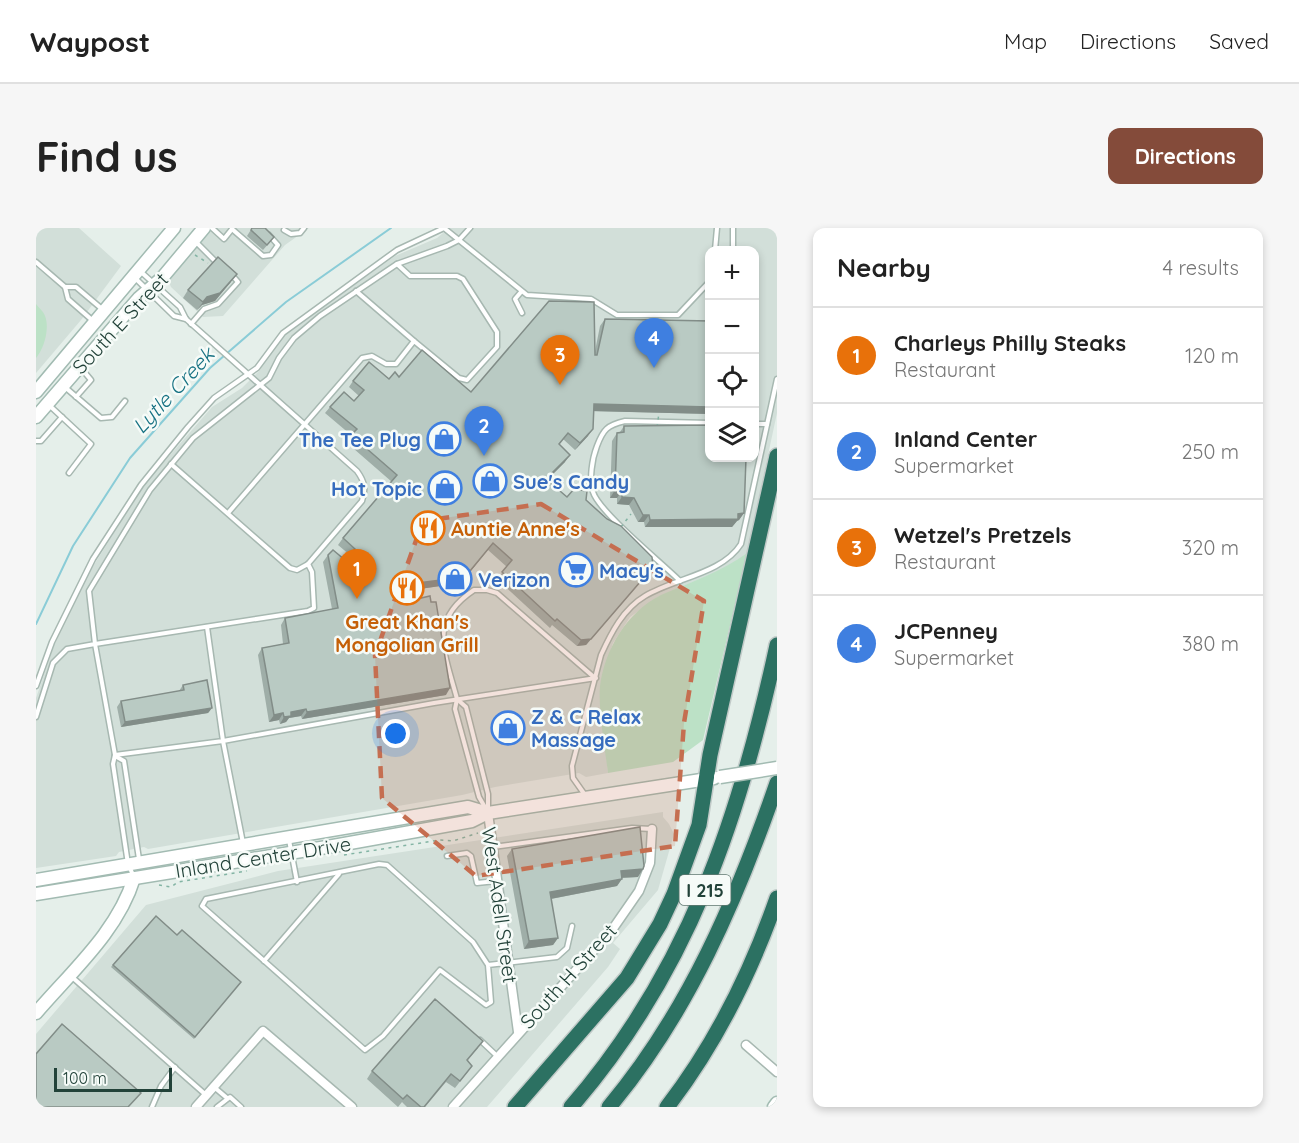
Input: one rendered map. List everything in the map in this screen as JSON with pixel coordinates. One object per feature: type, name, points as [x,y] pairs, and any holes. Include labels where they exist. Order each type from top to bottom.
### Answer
[{"type":"highway","points":[[515,1107],[614,993],[640,958],[674,894],[699,825],[705,780],[777,456]]},
{"type":"highway","name":"I 215","points":[[571,1107],[630,1028],[692,919],[728,835],[745,782],[759,730],[777,645]]},
{"type":"highway","name":"I 215","points":[[609,1107],[634,1077],[696,977],[734,899],[777,783]]},
{"type":"highway","points":[[667,1107],[699,1062],[717,1030],[761,941],[777,898]]},
{"type":"highway","points":[[525,1107],[605,1012],[614,993]]},
{"type":"highway","points":[[658,1107],[717,1030]]},
{"type":"main road","name":"South E Street","points":[[36,392],[174,228]]},
{"type":"main road","name":"South E Street","points":[[36,417],[139,298],[193,246],[204,228]]},
{"type":"main road","name":"Inland Center Drive","points":[[36,894],[472,821],[488,813],[777,768]]},
{"type":"main road","name":"Inland Center Drive","points":[[36,880],[244,847],[468,807],[488,813]]},
{"type":"main road","points":[[36,1013],[121,913],[134,878]]},
{"type":"main road","points":[[774,1107],[777,1103]]},
{"type":"street","name":"West Adell Street","points":[[488,813],[518,1032]]},
{"type":"street","name":"South H Street","points":[[453,1107],[612,930],[639,891],[650,863],[652,829]]},
{"type":"street","points":[[196,1107],[264,1030],[352,1107]]},
{"type":"street","points":[[746,1045],[777,1072]]},
{"type":"lane","points":[[212,228],[224,239],[233,229],[263,256],[271,255],[278,245],[267,233]]},
{"type":"lane","points":[[284,230],[291,234],[300,232],[304,228]]},
{"type":"lane","points":[[36,686],[52,642],[93,559],[141,484],[214,398],[247,373],[283,333],[397,250],[444,228],[521,292],[534,297],[591,299],[617,315],[678,315],[705,288]]},
{"type":"lane","points":[[134,878],[134,863],[113,764],[115,756],[95,644],[89,591],[133,515],[171,464],[193,438],[215,418],[261,385],[273,373],[279,358],[294,338],[356,291],[397,264],[459,240],[470,228]]},
{"type":"lane","points":[[715,246],[717,228]]},
{"type":"lane","points":[[733,228],[733,246]]},
{"type":"lane","points":[[193,246],[220,265]]},
{"type":"lane","points":[[36,262],[65,287],[68,299],[95,322]]},
{"type":"lane","points":[[356,291],[462,380],[471,377],[497,347],[499,340],[494,326],[463,279],[457,276],[410,276],[397,264]]},
{"type":"lane","points":[[136,272],[174,316],[186,319]]},
{"type":"lane","points":[[136,272],[136,282],[151,288],[180,307],[191,324],[357,471],[364,479],[366,490],[362,501],[308,564],[297,570],[290,568],[171,464]]},
{"type":"lane","points":[[191,324],[204,309],[218,304],[238,282],[228,272]]},
{"type":"lane","points":[[65,287],[76,288],[105,311]]},
{"type":"lane","points":[[521,292],[515,299],[522,313]]},
{"type":"lane","points":[[228,513],[362,358],[372,356],[386,364],[396,364],[414,340]]},
{"type":"lane","points":[[76,397],[91,380],[80,367]]},
{"type":"lane","points":[[585,797],[571,773],[607,641],[630,609],[644,596],[732,558],[741,544],[777,379]]},
{"type":"lane","points":[[63,385],[101,418],[112,417],[125,401]]},
{"type":"lane","points":[[47,404],[91,444],[69,473]]},
{"type":"lane","points":[[36,441],[41,441],[62,417]]},
{"type":"lane","points":[[680,580],[612,516],[593,494],[595,450],[602,431],[611,424],[625,421],[705,423]]},
{"type":"lane","points":[[759,424],[767,424]]},
{"type":"lane","points":[[36,717],[53,663],[67,650],[312,609],[316,600],[312,572],[308,564]]},
{"type":"lane","points":[[488,813],[479,797],[455,709],[457,699],[443,627],[447,616],[474,590],[497,593],[596,678]]},
{"type":"lane","points":[[207,627],[223,741],[244,847]]},
{"type":"lane","points":[[115,756],[223,741],[457,699],[596,678]]},
{"type":"lane","points":[[457,699],[466,707],[488,794],[488,813]]},
{"type":"lane","points":[[115,756],[124,761],[134,878]]},
{"type":"lane","points":[[492,847],[632,828],[652,829]]},
{"type":"lane","points":[[289,839],[297,882]]},
{"type":"lane","points":[[447,856],[467,853],[471,856],[477,883],[496,881]]},
{"type":"lane","points":[[379,864],[387,865],[473,942],[488,965],[491,1002],[486,1005],[440,970],[383,1036],[365,1050],[202,906],[206,899],[340,874],[379,864]]},
{"type":"lane","points":[[264,961],[340,874]]},
{"type":"lane","points":[[488,965],[557,957],[567,948],[572,926]]},
{"type":"lane","points":[[69,975],[206,1095]]},
{"type":"lane","points":[[473,1034],[497,1056]]},
{"type":"lane","points":[[152,1107],[161,1086],[175,1067]]},
{"type":"lane","points":[[213,1087],[241,1107]]},
{"type":"lane","points":[[217,1107],[227,1098]]},
{"type":"path","points":[[193,246],[209,264]]},
{"type":"path","points":[[655,434],[659,413]]},
{"type":"path","points":[[616,532],[632,514]]},
{"type":"path","points":[[339,856],[440,840],[453,841],[478,833]]},
{"type":"path","points":[[440,840],[448,834]]},
{"type":"path","points":[[453,836],[453,841]]},
{"type":"path","points":[[154,885],[171,887],[178,882],[248,871]]},
{"type":"highlighted area","points":[[541,504],[704,601],[684,723],[675,846],[476,876],[382,798],[375,655],[423,521]]},
{"type":"shaded area","points":[[36,228],[79,228],[121,266],[81,320],[36,373]]},
{"type":"shaded area","points":[[214,228],[309,228],[285,245],[223,316],[203,317],[171,287],[168,280]]},
{"type":"shaded area","points":[[449,228],[777,228],[777,413],[747,553],[728,567],[658,597],[630,617],[613,643],[600,687],[608,773],[586,777],[579,773],[148,849],[144,847],[119,852],[116,856],[36,868],[36,698],[54,646],[82,584],[144,485],[212,407],[242,388],[260,370],[272,348],[288,332],[395,256],[437,238]]},
{"type":"shaded area","points":[[663,812],[663,817],[674,834],[658,890],[613,943],[620,949],[608,967],[487,1107],[36,1107],[36,1034],[146,905],[278,871]]},
{"type":"green space","points":[[36,304],[44,314],[47,326],[44,344],[36,358]]},
{"type":"green space","points":[[747,553],[703,740],[673,762],[608,773],[601,717],[600,686],[607,659],[620,633],[638,611],[649,602],[716,571]]},
{"type":"building","points":[[252,228],[265,228],[274,237],[267,245],[251,230]]},
{"type":"building","points":[[218,257],[237,274],[220,293],[207,297],[203,302],[188,290]]},
{"type":"building","points":[[549,301],[594,302],[595,355],[597,355],[605,319],[705,321],[705,407],[594,404],[593,429],[580,443],[568,433],[559,444],[570,455],[546,479],[567,497],[574,489],[587,491],[586,500],[607,519],[621,526],[652,557],[653,567],[591,639],[581,640],[557,619],[555,621],[502,572],[512,560],[493,543],[465,577],[418,583],[421,598],[430,596],[431,602],[436,602],[450,688],[307,712],[306,709],[291,712],[291,716],[284,717],[283,713],[274,715],[262,648],[289,643],[285,618],[338,608],[328,555],[333,550],[345,560],[355,549],[343,538],[397,475],[351,435],[357,429],[330,407],[344,392],[354,401],[364,390],[353,381],[369,362],[389,379],[395,372],[399,377],[422,350],[471,392]]},
{"type":"building","points":[[705,425],[705,462],[746,462],[744,513],[738,514],[738,519],[650,520],[649,515],[643,515],[634,498],[622,497],[622,491],[615,490],[617,433],[624,432],[624,426]]},
{"type":"building","points":[[207,680],[212,708],[125,722],[121,701],[184,690],[183,685]]},
{"type":"building","points":[[640,827],[643,869],[621,871],[622,879],[550,892],[558,938],[529,941],[512,849]]},
{"type":"building","points":[[156,916],[177,935],[182,930],[241,982],[195,1037],[113,965]]},
{"type":"building","points":[[435,999],[483,1041],[467,1060],[472,1066],[460,1081],[451,1074],[424,1107],[421,1107],[407,1095],[403,1099],[372,1071]]},
{"type":"building","points":[[62,1024],[141,1093],[128,1107],[36,1107],[36,1054]]},
{"type":"waterway","name":"Lytle Creek","points":[[36,624],[73,546],[130,458],[210,368],[286,302],[391,228]]},
{"type":"place","name":"JCPenney","points":[[654,368]]},
{"type":"place","name":"Wetzel's Pretzels","points":[[560,385]]},
{"type":"place","name":"The Tee Plug","points":[[444,439]]},
{"type":"place","name":"Inland Center","points":[[484,456]]},
{"type":"place","name":"Sue's Candy","points":[[490,481]]},
{"type":"place","name":"Hot Topic","points":[[445,488]]},
{"type":"place","name":"Auntie Anne's","points":[[428,528]]},
{"type":"place","name":"Macy's","points":[[576,570]]},
{"type":"place","name":"Verizon","points":[[455,579]]},
{"type":"place","name":"Great Khan's Mongolian Grill","points":[[407,588]]},
{"type":"place","name":"Charleys Philly Steaks","points":[[357,599]]},
{"type":"place","name":"Z & C Relax Massage","points":[[508,728]]}]
